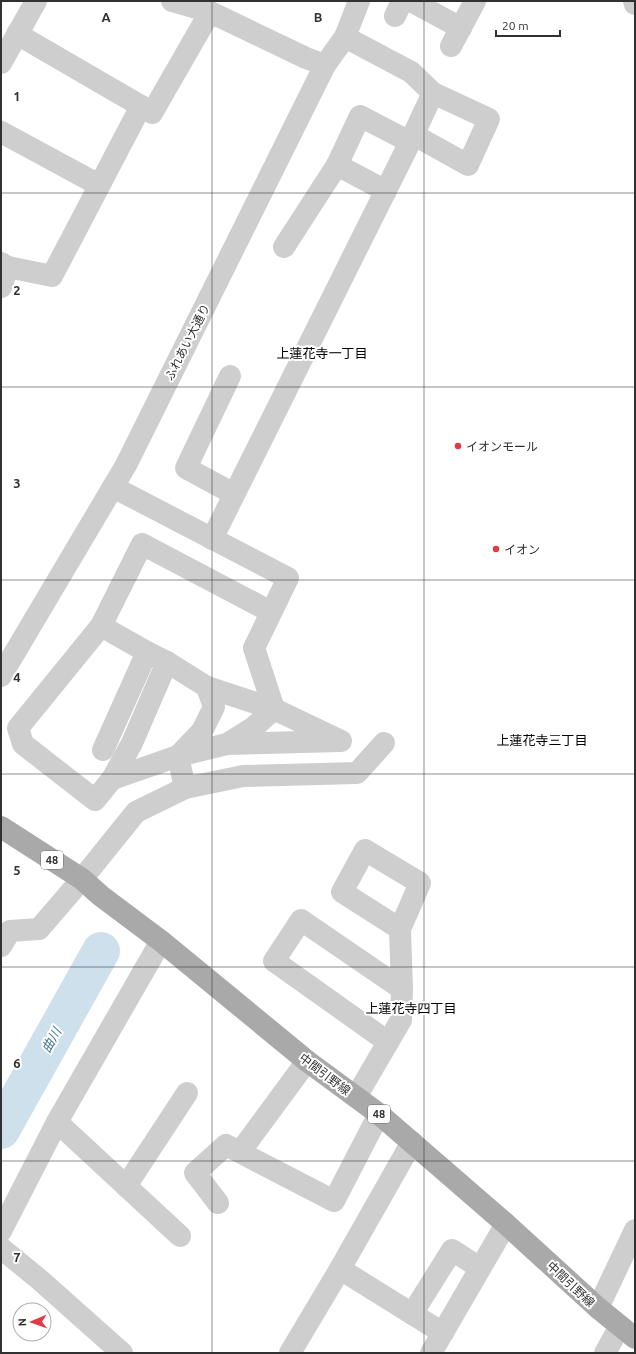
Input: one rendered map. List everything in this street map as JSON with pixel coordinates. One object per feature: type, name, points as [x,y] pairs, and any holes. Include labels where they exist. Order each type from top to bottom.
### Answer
[{"type":"main road","name":"中間引野線","points":[[1,827],[82,879],[101,896],[156,937],[307,1062],[379,1114],[506,1224],[598,1308],[628,1332]]},
{"type":"street","points":[[1,63],[36,1]]},
{"type":"street","points":[[172,1],[210,12],[306,58],[325,65]]},
{"type":"street","name":"ふれあい大通り","points":[[1,676],[113,487],[129,457],[325,65],[345,37],[359,1]]},
{"type":"street","points":[[411,1],[456,37],[474,1]]},
{"type":"street","points":[[17,34],[152,113],[210,12]]},
{"type":"street","points":[[284,247],[337,165],[360,116],[412,138],[468,165],[489,119],[433,93],[412,72],[345,37]]},
{"type":"street","points":[[212,539],[386,191],[433,93]]},
{"type":"street","points":[[3,272],[52,276],[141,106]]},
{"type":"street","points":[[1,132],[99,185]]},
{"type":"street","points":[[337,165],[386,191]]},
{"type":"street","points":[[230,376],[186,468],[234,494]]},
{"type":"street","points":[[113,487],[288,578],[254,648],[274,709]]},
{"type":"street","points":[[167,662],[132,743],[112,779],[95,800],[23,744],[18,728],[101,626],[142,544],[272,612]]},
{"type":"street","points":[[101,626],[167,662],[206,687],[274,709],[341,741],[227,744],[178,756],[112,779]]},
{"type":"street","points":[[103,750],[147,652]]},
{"type":"street","points":[[178,756],[202,731],[214,706],[206,687]]},
{"type":"street","points":[[227,744],[254,727],[274,709]]},
{"type":"street","points":[[1,946],[10,931],[40,929],[136,812],[185,788],[242,776],[357,773],[384,743]]},
{"type":"street","points":[[178,756],[185,788]]},
{"type":"street","points":[[388,1042],[274,961],[301,920],[402,989]]},
{"type":"street","points":[[356,1097],[401,1020],[402,989],[400,930]]},
{"type":"street","points":[[1,1231],[57,1122],[156,937]]},
{"type":"street","points":[[240,1152],[307,1062]]},
{"type":"street","points":[[126,1186],[187,1093]]},
{"type":"street","points":[[218,1203],[195,1173],[226,1145],[334,1200],[379,1114]]},
{"type":"street","points":[[57,1122],[180,1236]]},
{"type":"street","points":[[290,1353],[340,1269],[412,1142]]},
{"type":"street","points":[[431,1353],[506,1224]]},
{"type":"street","points":[[598,1308],[635,1230]]},
{"type":"street","points":[[1,1248],[40,1280],[122,1353]]},
{"type":"street","points":[[412,1314],[452,1250],[480,1268]]},
{"type":"street","points":[[340,1269],[443,1333]]},
{"type":"street","points":[[605,1353],[628,1332]]},
{"type":"waterway","name":"曲川","points":[[1,1130],[101,951]]},
{"type":"place","name":"イオンモール","points":[[458,446]]},
{"type":"place","name":"イオン","points":[[496,549]]},
{"type":"district","name":"上蓮花寺一丁目","points":[[322,353]]},
{"type":"district","name":"上蓮花寺三丁目","points":[[542,740]]},
{"type":"district","name":"上蓮花寺四丁目","points":[[411,1008]]}]
